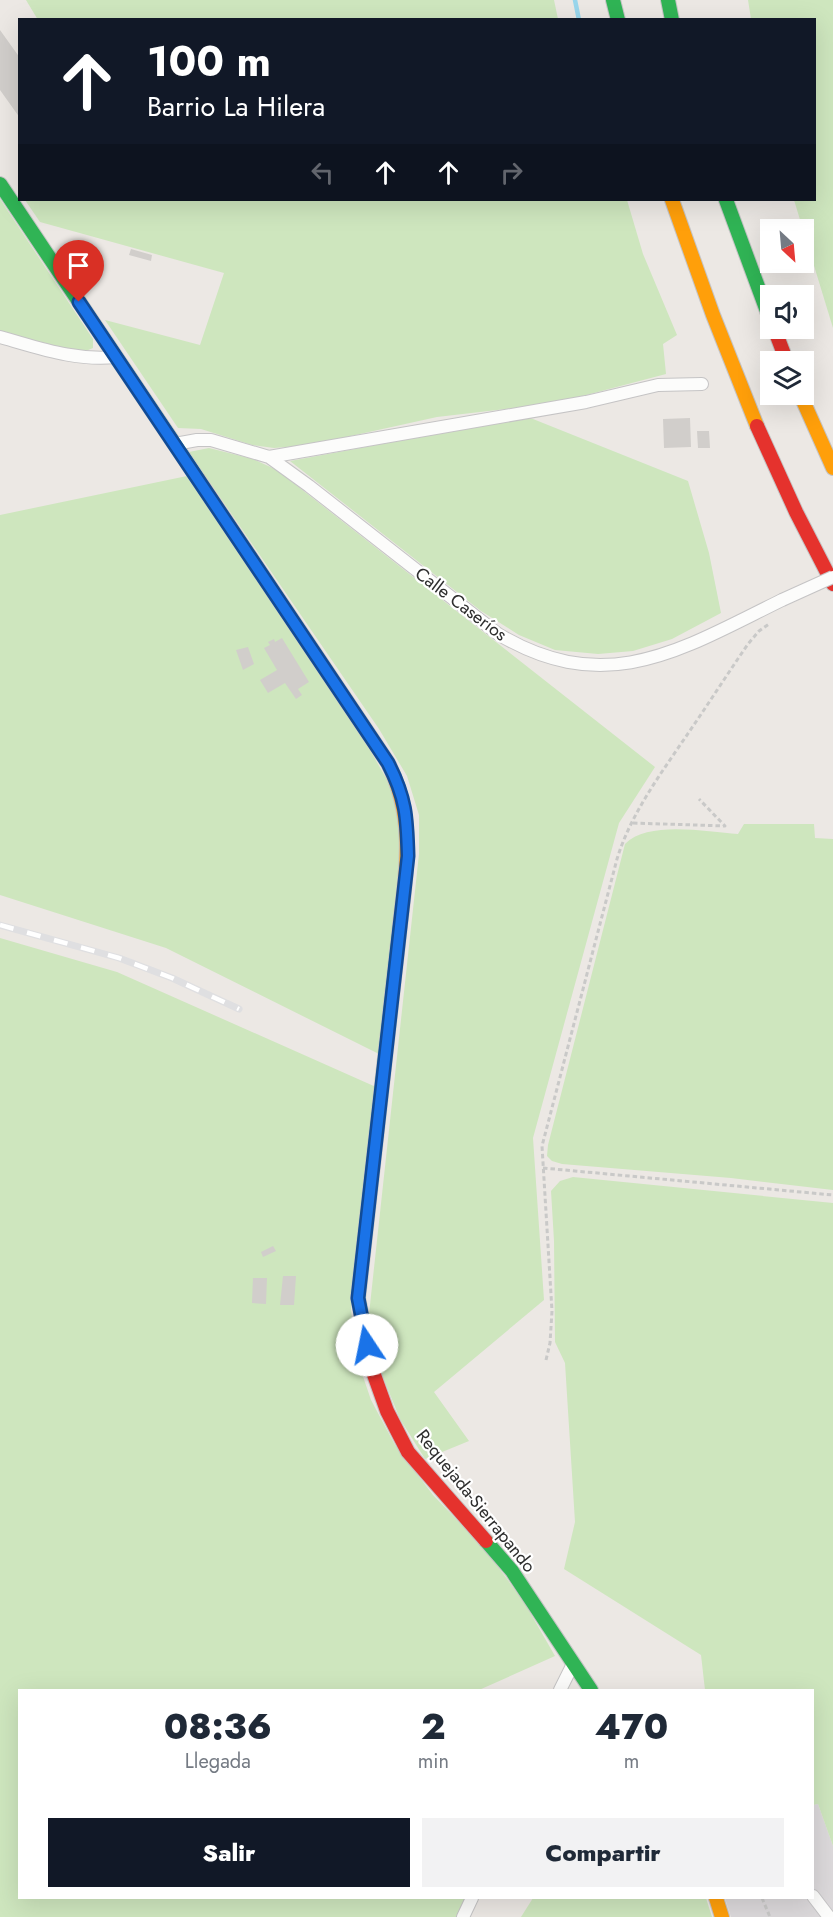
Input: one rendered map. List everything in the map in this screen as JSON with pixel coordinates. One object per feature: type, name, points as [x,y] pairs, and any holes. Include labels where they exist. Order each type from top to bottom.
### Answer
[{"type":"main road","points":[[613,0],[618,18]]},
{"type":"main road","points":[[668,0],[672,18]]},
{"type":"main road","name":"Requejada-Sierrapando","points":[[0,184],[388,763],[399,785],[405,802],[408,856],[358,1298],[373,1372],[387,1411],[408,1452],[512,1571],[590,1689]]},
{"type":"main road","points":[[672,201],[706,297],[747,399],[791,502],[833,584]]},
{"type":"main road","points":[[726,201],[760,292]]},
{"type":"main road","points":[[806,405],[833,468]]},
{"type":"main road","points":[[716,1899],[722,1917]]},
{"type":"street","points":[[0,337],[73,357],[96,359],[116,357]]},
{"type":"street","name":"Calle Caseríos","points":[[269,457],[586,402],[658,385],[702,384]]},
{"type":"street","name":"Calle Caseríos","points":[[175,444],[211,440],[269,457],[498,634],[544,655],[589,664],[608,665],[647,660],[685,647],[833,577]]},
{"type":"street","points":[[560,1689],[573,1664]]},
{"type":"street","points":[[814,1897],[829,1917]]},
{"type":"street","points":[[463,1917],[472,1899]]},
{"type":"path","points":[[546,1360],[550,1343],[552,1311],[542,1146],[620,850],[632,823],[664,770],[748,644],[759,631],[770,623]]},
{"type":"path","points":[[632,823],[726,826],[699,800]]},
{"type":"path","points":[[543,1168],[833,1195]]},
{"type":"path","points":[[762,1899],[770,1917]]},
{"type":"shaded area","points":[[818,1804],[833,1846],[833,1917],[731,1917],[725,1899],[814,1899],[814,1805]]},
{"type":"green space","points":[[26,0],[554,0],[558,18],[37,18]]},
{"type":"green space","points":[[748,0],[833,0],[833,328],[814,266],[814,219],[800,219],[794,201],[816,201],[816,18],[751,18]]},
{"type":"green space","points":[[0,199],[93,339],[93,348],[81,353],[0,331]]},
{"type":"green space","points":[[26,201],[627,201],[643,254],[677,335],[663,344],[666,374],[556,403],[437,417],[310,445],[274,448],[252,445],[201,429],[178,428],[105,320],[200,345],[224,273],[40,222]]},
{"type":"green space","points":[[528,417],[688,481],[709,553],[721,613],[672,639],[633,651],[598,654],[555,650],[519,635],[481,611],[290,461]]},
{"type":"green space","points":[[209,448],[253,459],[277,470],[655,767],[619,823],[533,1138],[544,1300],[434,1392],[469,1441],[425,1459],[400,1419],[380,1370],[369,1314],[419,854],[419,815],[407,776],[379,729],[189,452]]},
{"type":"green space","points":[[187,476],[370,750],[386,778],[397,805],[402,838],[379,1054],[166,948],[0,895],[0,515]]},
{"type":"green space","points":[[744,824],[814,824],[815,838],[833,839],[833,1190],[731,1178],[562,1164],[552,1161],[547,1156],[548,1145],[625,844],[648,832],[663,830],[738,834]]},
{"type":"green space","points":[[0,938],[117,972],[376,1087],[351,1309],[355,1353],[371,1400],[395,1445],[433,1495],[484,1548],[524,1602],[555,1656],[481,1689],[18,1689],[18,1899],[465,1899],[456,1917],[0,1917]]},
{"type":"green space","points":[[573,1177],[833,1203],[833,1846],[818,1804],[814,1805],[814,1689],[705,1689],[701,1655],[564,1569],[575,1522],[565,1363],[555,1342],[551,1191],[560,1181]]},
{"type":"green space","points":[[532,1899],[706,1899],[712,1917],[521,1917]]},
{"type":"building","points":[[0,30],[18,55],[18,115],[0,90]]},
{"type":"building","points":[[131,249],[152,255],[151,261],[129,255]]},
{"type":"building","points":[[690,418],[691,447],[664,448],[663,419]]},
{"type":"building","points":[[697,431],[709,431],[710,448],[698,448]]},
{"type":"building","points":[[282,638],[309,682],[298,689],[302,695],[296,699],[285,683],[268,693],[260,680],[277,670],[264,648],[270,645],[268,642],[274,639],[275,642]]},
{"type":"building","points":[[248,647],[254,664],[243,670],[236,650]]},
{"type":"building","points":[[273,1246],[276,1251],[263,1257],[261,1252]]},
{"type":"building","points":[[283,1276],[296,1276],[294,1305],[280,1305]]},
{"type":"building","points":[[253,1278],[267,1278],[266,1304],[252,1303]]},
{"type":"waterway","points":[[575,0],[579,18]]},
{"type":"railway","points":[[0,925],[119,958],[172,978],[239,1009]]},
{"type":"traffic: fast","points":[[613,0],[618,18]]},
{"type":"traffic: fast","points":[[668,0],[672,18]]},
{"type":"traffic: fast","points":[[0,184],[198,479]]},
{"type":"traffic: fast","points":[[726,201],[760,292]]},
{"type":"traffic: fast","points":[[370,1356],[358,1298],[400,925]]},
{"type":"traffic: fast","points":[[486,1541],[512,1571],[590,1689]]},
{"type":"traffic: slow","points":[[672,201],[713,315],[757,426]]},
{"type":"traffic: slow","points":[[805,405],[833,468]]},
{"type":"traffic: slow","points":[[198,479],[388,763],[397,783],[406,823],[405,883],[400,925]]},
{"type":"traffic: slow","points":[[716,1899],[722,1917]]},
{"type":"traffic: jam","points":[[778,339],[783,351]]},
{"type":"traffic: jam","points":[[757,426],[796,512],[833,584]]},
{"type":"traffic: jam","points":[[370,1356],[373,1372],[387,1411],[408,1452],[486,1541]]},
{"type":"route","points":[[79,302],[388,763],[405,802],[408,856],[363,1270],[358,1298],[367,1345]]}]
